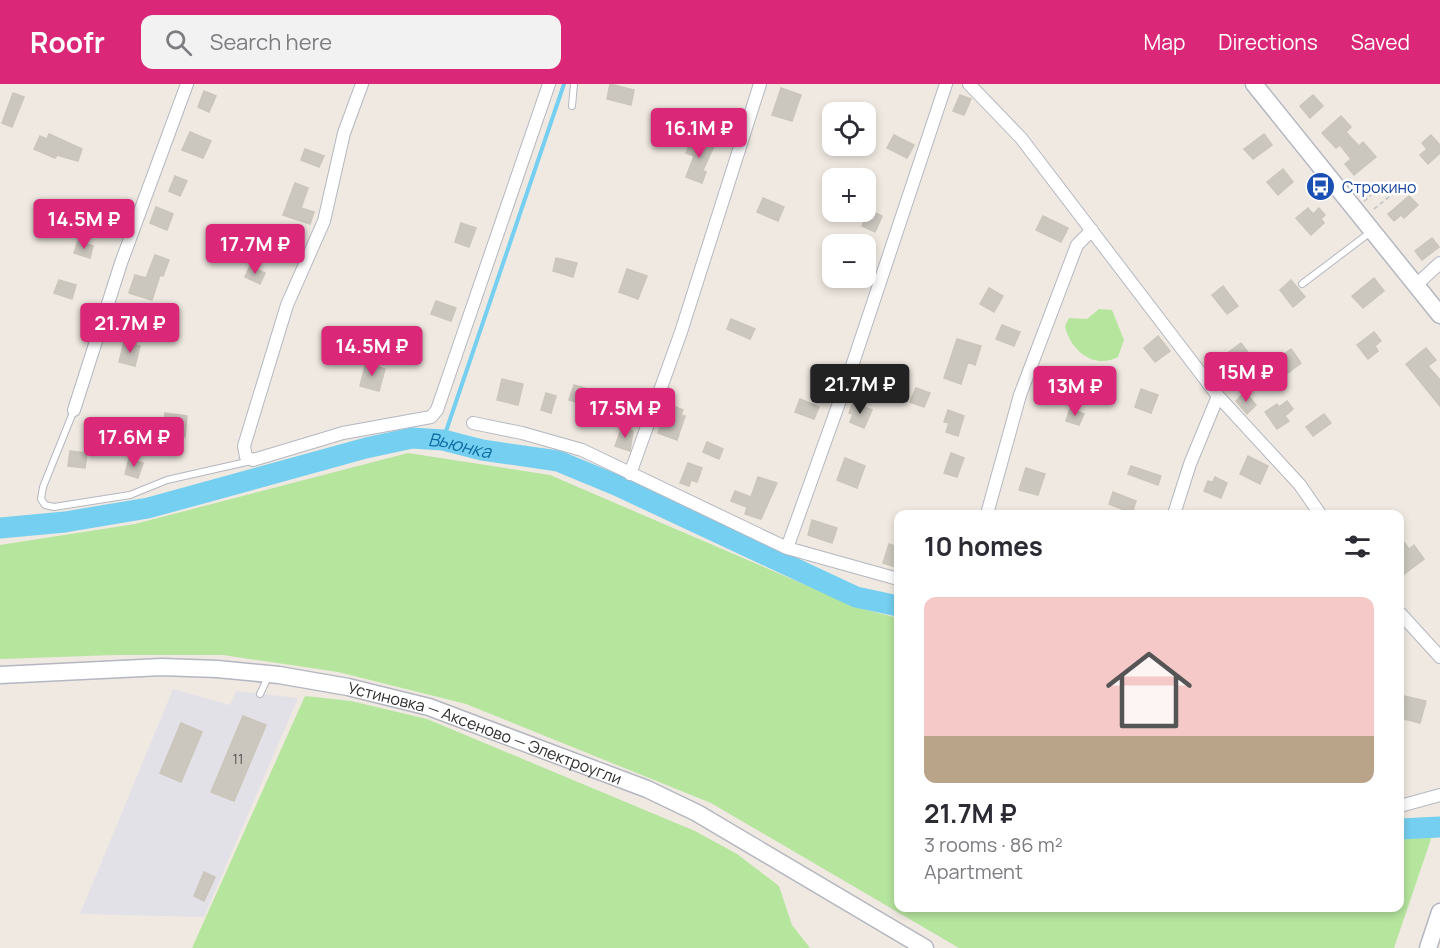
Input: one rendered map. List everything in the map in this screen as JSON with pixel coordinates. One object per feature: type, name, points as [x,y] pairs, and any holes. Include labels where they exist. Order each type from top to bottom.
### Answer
[{"type":"main road","points":[[1254,84],[1440,315]]},
{"type":"main road","name":"Устиновка — Аксеново — Электроугли","points":[[0,675],[162,667],[269,674],[386,694],[429,707],[647,789],[697,813],[925,948]]},
{"type":"main road","points":[[1433,940],[1440,912]]},
{"type":"street","points":[[74,410],[121,263],[187,84]]},
{"type":"street","points":[[362,84],[344,133],[324,221],[287,305],[244,446],[246,457],[253,460],[343,433],[431,417],[437,410],[549,84]]},
{"type":"street","points":[[630,474],[681,332],[760,84]]},
{"type":"street","points":[[787,548],[852,367],[946,84]]},
{"type":"street","points":[[969,84],[1021,138],[1218,396],[1300,484],[1317,510]]},
{"type":"street","points":[[988,510],[1020,395],[1077,245],[1092,230]]},
{"type":"street","points":[[1416,285],[1440,263]]},
{"type":"street","points":[[1175,510],[1190,464],[1218,396]]},
{"type":"street","points":[[473,423],[582,450],[787,548],[894,578]]},
{"type":"street","points":[[1404,617],[1440,657]]},
{"type":"street","points":[[1404,805],[1440,795]]},
{"type":"lane","points":[[572,106],[574,84]]},
{"type":"lane","points":[[1302,284],[1368,224]]},
{"type":"lane","points":[[74,410],[43,487],[41,499],[45,505],[54,507],[130,495],[167,480],[253,460]]},
{"type":"lane","points":[[260,694],[269,674]]},
{"type":"path","points":[[1368,224],[1395,192]]},
{"type":"shaded area","points":[[173,689],[230,705],[236,691],[298,698],[204,917],[80,914]]},
{"type":"green space","points":[[1099,309],[1112,310],[1124,340],[1118,357],[1100,361],[1078,350],[1072,343],[1065,326],[1069,318],[1087,319]]},
{"type":"green space","points":[[408,453],[550,475],[859,608],[894,617],[894,910],[711,803],[466,704],[338,672],[223,655],[115,655],[0,659],[0,545],[135,524]]},
{"type":"green space","points":[[305,696],[351,701],[427,719],[695,831],[737,854],[779,886],[792,925],[810,948],[192,948]]},
{"type":"green space","points":[[1432,836],[1394,948],[959,948],[897,912],[1404,912],[1404,838]]},
{"type":"building","points":[[610,84],[634,90],[631,105],[607,99]]},
{"type":"building","points":[[781,88],[801,95],[792,121],[772,115]]},
{"type":"building","points":[[204,91],[216,96],[209,112],[198,107]]},
{"type":"building","points":[[13,93],[24,97],[12,127],[2,123]]},
{"type":"building","points":[[960,95],[971,99],[964,115],[953,111]]},
{"type":"building","points":[[1313,95],[1323,106],[1310,118],[1300,106]]},
{"type":"building","points":[[1341,116],[1351,127],[1346,132],[1359,146],[1363,142],[1376,157],[1354,175],[1345,164],[1351,159],[1340,145],[1336,148],[1322,133]]},
{"type":"building","points":[[190,132],[211,141],[203,158],[182,150]]},
{"type":"building","points":[[49,134],[82,149],[78,161],[57,155],[55,158],[34,149],[40,136],[47,139]]},
{"type":"building","points":[[1264,134],[1272,145],[1253,159],[1244,149]]},
{"type":"building","points":[[894,135],[914,145],[907,158],[887,148]]},
{"type":"building","points":[[1431,135],[1440,145],[1440,153],[1428,164],[1420,155],[1427,149],[1422,143]]},
{"type":"building","points":[[693,136],[714,146],[703,170],[706,172],[702,183],[686,177],[694,156],[686,153]]},
{"type":"building","points":[[305,149],[324,156],[319,167],[301,160]]},
{"type":"building","points":[[1283,169],[1293,182],[1278,195],[1267,182]]},
{"type":"building","points":[[175,176],[187,181],[180,196],[169,191]]},
{"type":"building","points":[[295,183],[308,188],[301,208],[314,212],[310,224],[283,215]]},
{"type":"building","points":[[1409,196],[1418,205],[1404,218],[1401,215],[1394,221],[1388,214]]},
{"type":"building","points":[[763,198],[784,207],[778,221],[757,212]]},
{"type":"building","points":[[156,207],[173,214],[167,230],[150,223]]},
{"type":"building","points":[[1308,208],[1313,214],[1319,208],[1325,215],[1321,219],[1324,223],[1311,235],[1296,218]]},
{"type":"building","points":[[876,213],[882,216],[875,232],[862,226],[864,222],[876,222]]},
{"type":"building","points":[[1043,216],[1068,228],[1061,242],[1036,230]]},
{"type":"building","points":[[461,223],[476,228],[469,247],[455,242]]},
{"type":"building","points":[[1432,238],[1439,247],[1422,260],[1415,251]]},
{"type":"building","points":[[78,241],[93,246],[90,258],[74,253]]},
{"type":"building","points":[[155,255],[169,260],[163,276],[160,275],[152,300],[129,293],[135,275],[146,278]]},
{"type":"building","points":[[556,258],[577,263],[573,277],[553,271]]},
{"type":"building","points":[[250,266],[265,273],[260,284],[245,277]]},
{"type":"building","points":[[627,269],[647,276],[638,299],[619,292]]},
{"type":"building","points":[[1374,278],[1384,291],[1363,308],[1352,296]]},
{"type":"building","points":[[59,280],[76,285],[72,299],[54,293]]},
{"type":"building","points":[[1291,280],[1305,297],[1293,307],[1280,290]]},
{"type":"building","points":[[1223,286],[1238,306],[1227,314],[1212,295]]},
{"type":"building","points":[[989,288],[1003,296],[994,312],[980,304]]},
{"type":"building","points":[[436,301],[456,308],[451,321],[431,314]]},
{"type":"building","points":[[731,319],[755,329],[750,339],[727,329]]},
{"type":"building","points":[[1002,325],[1020,332],[1014,346],[996,339]]},
{"type":"building","points":[[1374,332],[1381,341],[1375,346],[1378,351],[1368,359],[1357,345]]},
{"type":"building","points":[[1158,336],[1170,351],[1155,362],[1144,348]]},
{"type":"building","points":[[957,339],[981,346],[975,365],[968,362],[961,384],[944,378]]},
{"type":"building","points":[[124,342],[140,346],[135,366],[119,362]]},
{"type":"building","points":[[1241,343],[1250,355],[1226,374],[1217,361]]},
{"type":"building","points":[[1426,348],[1436,360],[1428,366],[1440,380],[1440,406],[1406,364]]},
{"type":"building","points":[[1291,349],[1301,363],[1281,378],[1270,364]]},
{"type":"building","points":[[366,363],[385,369],[379,391],[360,386]]},
{"type":"building","points":[[1044,373],[1060,378],[1057,389],[1041,383]]},
{"type":"building","points":[[502,379],[523,384],[518,405],[497,400]]},
{"type":"building","points":[[574,385],[591,390],[587,405],[569,400]]},
{"type":"building","points":[[916,388],[930,393],[924,407],[910,402]]},
{"type":"building","points":[[1141,389],[1158,395],[1151,413],[1135,407]]},
{"type":"building","points":[[1245,392],[1256,405],[1247,414],[1236,401]]},
{"type":"building","points":[[546,393],[556,396],[551,413],[541,410]]},
{"type":"building","points":[[800,399],[819,407],[814,419],[795,412]]},
{"type":"building","points":[[1287,401],[1293,409],[1285,416],[1289,421],[1277,429],[1265,412]]},
{"type":"building","points":[[853,403],[872,410],[864,428],[850,422],[853,414],[849,413]]},
{"type":"building","points":[[668,404],[683,410],[681,415],[685,416],[677,440],[658,433]]},
{"type":"building","points":[[1070,409],[1084,414],[1079,425],[1066,421]]},
{"type":"building","points":[[948,410],[964,416],[958,436],[946,432],[949,423],[944,422]]},
{"type":"building","points":[[165,413],[187,416],[185,437],[163,434]]},
{"type":"building","points":[[1324,414],[1331,423],[1313,436],[1306,427]]},
{"type":"building","points":[[104,425],[127,433],[122,450],[98,442]]},
{"type":"building","points":[[622,427],[633,431],[630,451],[615,446]]},
{"type":"building","points":[[707,442],[723,449],[719,459],[703,452]]},
{"type":"building","points":[[70,451],[87,453],[85,468],[68,466]]},
{"type":"building","points":[[951,453],[964,458],[957,477],[944,473]]},
{"type":"building","points":[[1248,456],[1268,466],[1260,484],[1240,474]]},
{"type":"building","points":[[845,458],[865,466],[857,488],[837,480]]},
{"type":"building","points":[[129,459],[143,463],[138,478],[125,474]]},
{"type":"building","points":[[688,463],[702,468],[697,482],[691,480],[689,486],[680,483]]},
{"type":"building","points":[[1131,466],[1161,476],[1158,485],[1128,474]]},
{"type":"building","points":[[1026,468],[1045,474],[1038,495],[1019,490]]},
{"type":"building","points":[[758,477],[777,483],[761,519],[745,514],[747,507],[731,501],[735,491],[751,497]]},
{"type":"building","points":[[1215,477],[1227,483],[1221,498],[1204,491],[1208,481],[1213,482]]},
{"type":"building","points":[[1113,492],[1136,501],[1133,510],[1124,510],[1109,504]]},
{"type":"building","points":[[812,520],[837,528],[832,543],[808,535]]},
{"type":"building","points":[[1404,542],[1409,549],[1414,545],[1424,559],[1404,574]]},
{"type":"building","points":[[889,544],[894,546],[894,566],[883,563]]},
{"type":"building","points":[[1404,696],[1426,701],[1420,723],[1404,719]]},
{"type":"building","points":[[243,716],[266,725],[234,801],[211,792]]},
{"type":"building","points":[[181,723],[202,732],[181,782],[160,773]]},
{"type":"building","points":[[204,872],[215,877],[204,901],[194,896]]},
{"type":"waterway","points":[[443,440],[564,84]]},
{"type":"waterway","name":"Вьюнка","points":[[0,528],[65,522],[148,508],[366,448],[412,438],[443,440],[482,450],[558,461],[616,485],[856,597],[894,605]]},
{"type":"waterway","name":"Вьюнка","points":[[1404,829],[1440,827]]},
{"type":"place","name":"Строкино","points":[[1321,187]]}]
